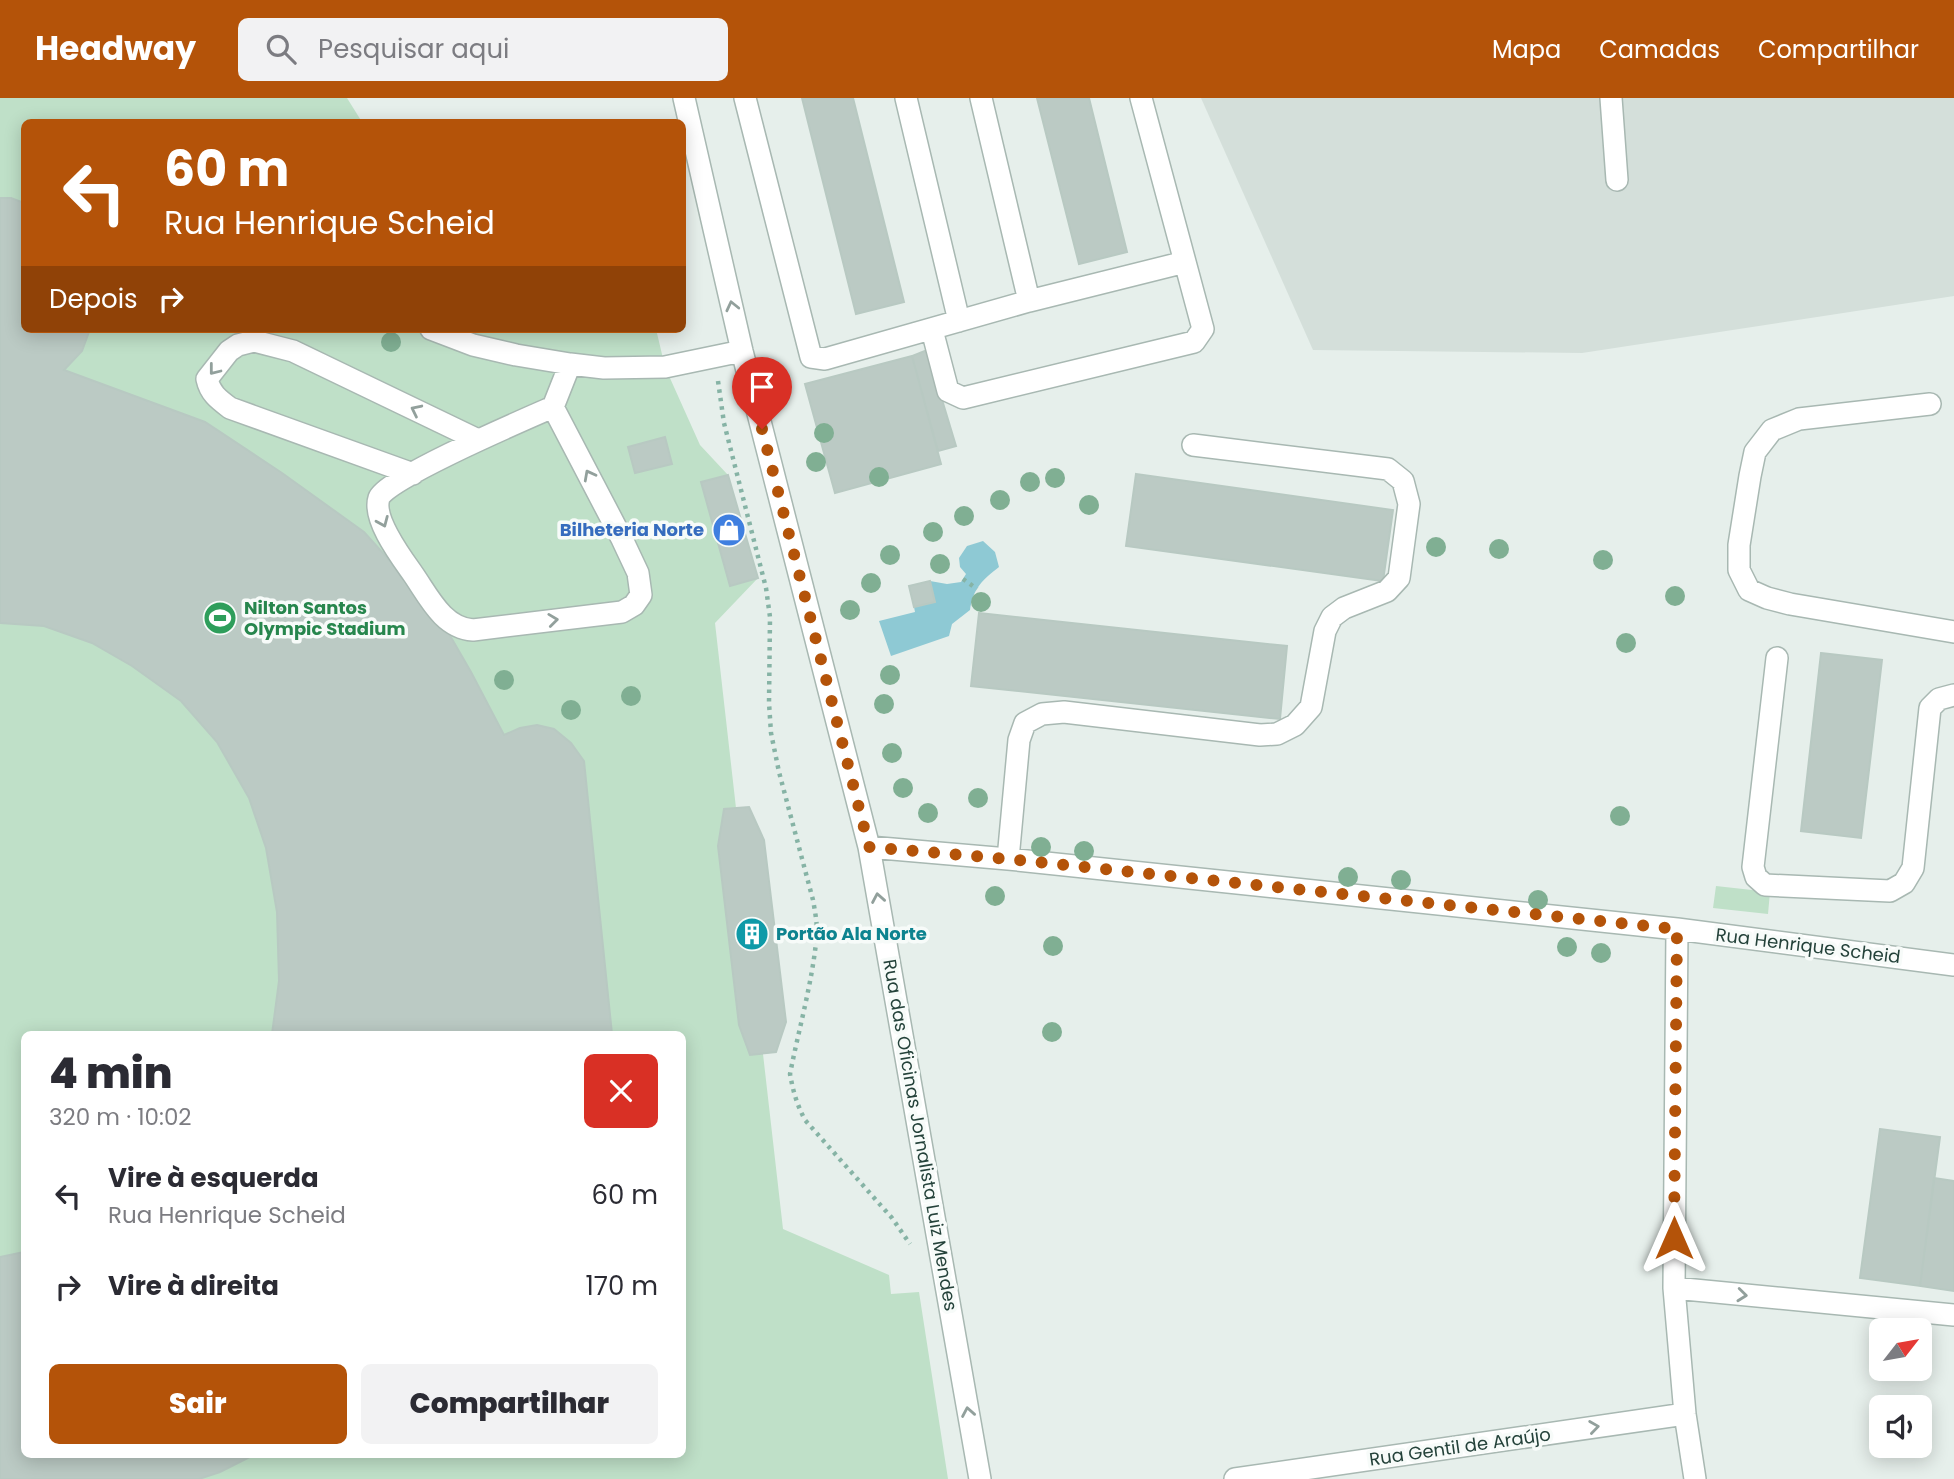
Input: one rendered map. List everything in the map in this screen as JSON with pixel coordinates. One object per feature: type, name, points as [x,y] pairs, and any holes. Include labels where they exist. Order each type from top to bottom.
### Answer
[{"type":"street","name":"Rua das Oficinas Jornalista Luiz Mendes","points":[[684,98],[742,351],[869,847],[980,1479]]},
{"type":"street","points":[[744,98],[811,357],[825,359],[1029,301],[1185,262]]},
{"type":"street","points":[[906,98],[959,321]]},
{"type":"street","points":[[982,98],[1029,301]]},
{"type":"street","points":[[932,330],[948,391],[963,398],[1194,342],[1203,329],[1141,98]]},
{"type":"street","points":[[1611,98],[1617,180]]},
{"type":"street","points":[[442,333],[473,345],[516,355],[570,364],[628,368],[665,367],[742,351]]},
{"type":"street","points":[[413,474],[230,408],[215,397],[208,387],[207,379],[229,351],[238,345],[254,341],[293,351],[478,440]]},
{"type":"street","points":[[553,407],[638,573],[641,595],[634,605],[622,612],[473,630],[455,627],[446,620],[411,571],[382,524],[377,508],[379,496],[382,491],[478,440],[553,407],[570,364]]},
{"type":"street","points":[[1930,404],[1799,419],[1772,430],[1755,452],[1739,545],[1739,570],[1749,590],[1767,598],[1954,632]]},
{"type":"street","points":[[1008,859],[1019,740],[1025,723],[1042,714],[1064,712],[1277,734],[1294,725],[1311,707],[1325,631],[1332,617],[1344,608],[1387,591],[1399,578],[1409,505],[1403,481],[1388,468],[1192,445]]},
{"type":"street","points":[[1777,658],[1753,867],[1756,877],[1765,885],[1890,891],[1905,883],[1913,868],[1930,708],[1939,699],[1954,695]]},
{"type":"street","name":"Rua Henrique Scheid","points":[[869,847],[1677,929],[1954,965]]},
{"type":"street","points":[[1677,929],[1674,1288],[1685,1414],[1695,1479]]},
{"type":"street","points":[[1674,1288],[1954,1315]]},
{"type":"street","name":"Rua Gentil de Araújo","points":[[1235,1479],[1685,1414]]},
{"type":"path","points":[[715,357],[724,423],[766,588],[770,617],[771,733],[816,920],[812,966],[790,1074],[792,1085],[796,1103],[805,1120],[892,1218],[912,1246]]},
{"type":"path","points":[[963,579],[977,589]]},
{"type":"shaded area","points":[[1201,98],[1954,98],[1954,296],[1582,353],[1313,350]]},
{"type":"green space","points":[[0,98],[347,98],[360,119],[21,119],[21,333],[657,333],[665,367],[700,445],[728,475],[758,578],[715,623],[736,808],[749,807],[764,840],[786,1022],[776,1052],[763,1054],[783,1229],[889,1275],[891,1294],[919,1292],[948,1479],[0,1479]]},
{"type":"green space","points":[[1716,886],[1770,892],[1768,914],[1713,908]]},
{"type":"water","points":[[983,541],[995,552],[999,567],[979,586],[973,596],[970,610],[952,624],[949,636],[891,656],[879,621],[915,612],[914,607],[935,602],[930,581],[947,584],[961,582],[966,574],[960,567],[959,558],[967,546]]},
{"type":"building","points":[[802,98],[853,98],[904,302],[856,314]]},
{"type":"building","points":[[1037,98],[1089,98],[1127,252],[1079,264]]},
{"type":"building","name":"Nilton Santos Olympic Stadium","points":[[0,198],[11,198],[21,202],[21,333],[89,333],[82,351],[64,370],[205,422],[364,532],[437,613],[504,735],[537,725],[554,729],[571,743],[584,761],[612,1031],[272,1031],[279,981],[277,912],[266,848],[249,798],[217,742],[181,701],[132,666],[92,643],[44,626],[0,623]]},
{"type":"building","points":[[927,350],[956,446],[938,451],[912,356]]},
{"type":"building","points":[[912,356],[941,464],[835,493],[805,384]]},
{"type":"building","points":[[665,437],[672,464],[635,473],[628,447]]},
{"type":"building","points":[[1136,474],[1393,510],[1383,581],[1126,546]]},
{"type":"building","name":"Bilheteria Norte","points":[[728,475],[758,578],[730,586],[701,482]]},
{"type":"building","points":[[930,581],[935,602],[914,607],[909,586]]},
{"type":"building","points":[[979,613],[1287,646],[1280,719],[971,686]]},
{"type":"building","points":[[1821,653],[1882,660],[1861,838],[1801,831]]},
{"type":"building","name":"Portão Ala Norte","points":[[749,807],[764,840],[786,1022],[776,1052],[750,1055],[739,1025],[718,846],[724,809]]},
{"type":"building","points":[[1880,1129],[1940,1137],[1920,1286],[1860,1278]]},
{"type":"building","points":[[1934,1178],[1954,1181],[1954,1291],[1920,1286]]},
{"type":"building","points":[[21,1253],[21,1458],[248,1458],[199,1479],[0,1479],[0,1257]]},
{"type":"place","name":"Bilheteria Norte","points":[[729,530]]},
{"type":"place","name":"Nilton Santos Olympic Stadium","points":[[220,618]]},
{"type":"place","name":"Portão Ala Norte","points":[[752,934]]},
{"type":"route","points":[[762,429],[869,847],[959,854],[1677,929],[1674,1238]]}]
